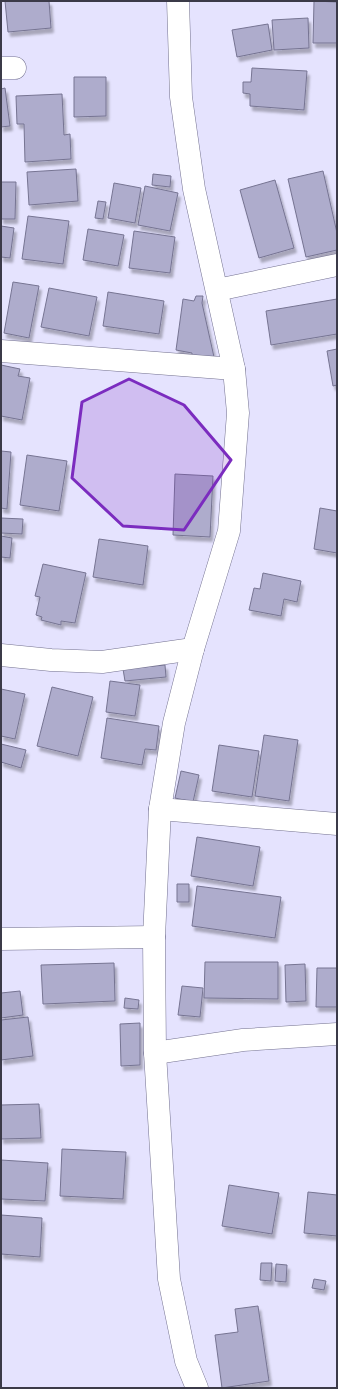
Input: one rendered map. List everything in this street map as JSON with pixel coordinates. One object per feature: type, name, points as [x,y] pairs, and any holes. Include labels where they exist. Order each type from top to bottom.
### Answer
[{"type":"street","points":[[178,1],[180,96],[194,189],[234,369],[238,413],[229,531],[192,650],[174,723],[160,809],[154,937],[156,1053],[169,1279],[186,1360],[197,1388]]},
{"type":"street","points":[[217,290],[337,265]]},
{"type":"street","points":[[1,351],[234,369]]},
{"type":"street","points":[[1,655],[51,660],[102,662],[192,650]]},
{"type":"street","points":[[160,809],[337,824]]},
{"type":"street","points":[[1,939],[154,937]]},
{"type":"street","points":[[156,1053],[243,1040],[337,1034]]},
{"type":"highlighted area","points":[[129,379],[184,405],[231,460],[184,530],[123,526],[72,478],[82,402]]},
{"type":"building","points":[[5,1],[49,1],[51,28],[8,32]]},
{"type":"building","points":[[314,1],[337,2],[337,43],[313,43]]},
{"type":"building","points":[[308,18],[309,48],[274,50],[272,20]]},
{"type":"building","points":[[268,24],[272,50],[237,57],[232,30]]},
{"type":"building","points":[[252,68],[307,71],[304,110],[250,106],[250,94],[243,93],[243,82],[251,82]]},
{"type":"building","points":[[74,77],[106,77],[106,116],[74,117]]},
{"type":"building","points":[[5,88],[10,126],[1,127],[1,89]]},
{"type":"building","points":[[62,94],[64,135],[70,134],[71,159],[25,162],[24,124],[17,124],[16,96]]},
{"type":"building","points":[[76,169],[78,201],[29,205],[27,172]]},
{"type":"building","points":[[323,171],[337,233],[337,250],[306,257],[288,179]]},
{"type":"building","points":[[153,174],[171,176],[170,187],[152,185]]},
{"type":"building","points":[[275,180],[294,248],[259,258],[240,190]]},
{"type":"building","points":[[1,182],[16,182],[15,219],[1,219]]},
{"type":"building","points":[[114,183],[141,188],[135,223],[108,218]]},
{"type":"building","points":[[145,186],[178,193],[170,231],[138,225]]},
{"type":"building","points":[[98,201],[106,202],[103,219],[95,218]]},
{"type":"building","points":[[28,216],[69,221],[63,264],[22,259]]},
{"type":"building","points":[[1,226],[14,228],[10,258],[1,257]]},
{"type":"building","points":[[88,229],[124,235],[118,266],[83,260]]},
{"type":"building","points":[[134,231],[175,237],[170,273],[129,268]]},
{"type":"building","points":[[13,282],[39,286],[29,338],[4,333]]},
{"type":"building","points":[[49,288],[97,297],[89,336],[41,327]]},
{"type":"building","points":[[108,292],[164,301],[159,334],[103,326]]},
{"type":"building","points":[[196,296],[203,296],[202,303],[214,357],[192,355],[192,353],[176,350],[183,299],[194,301]]},
{"type":"building","points":[[337,299],[337,334],[271,345],[266,311]]},
{"type":"building","points":[[337,349],[337,385],[333,386],[327,351]]},
{"type":"building","points":[[1,365],[20,369],[18,376],[30,378],[22,420],[1,416]]},
{"type":"building","points":[[1,451],[11,452],[7,509],[1,508]]},
{"type":"building","points":[[27,455],[67,461],[59,511],[20,505]]},
{"type":"building","points":[[175,474],[213,476],[210,537],[173,535]]},
{"type":"building","points":[[320,508],[337,511],[337,553],[314,549]]},
{"type":"building","points":[[1,518],[23,519],[22,534],[1,533]]},
{"type":"building","points":[[1,536],[12,538],[10,558],[1,557]]},
{"type":"building","points":[[99,539],[148,546],[143,585],[93,577]]},
{"type":"building","points":[[43,564],[86,573],[75,623],[61,621],[61,625],[41,620],[42,617],[36,615],[40,597],[35,596]]},
{"type":"building","points":[[263,573],[301,581],[297,602],[284,599],[281,616],[249,610],[254,588],[260,589]]},
{"type":"building","points":[[165,665],[166,677],[125,681],[123,669]]},
{"type":"building","points":[[110,681],[140,685],[135,716],[106,712]]},
{"type":"building","points":[[52,687],[93,697],[78,756],[37,746]]},
{"type":"building","points":[[1,689],[25,694],[15,739],[1,736]]},
{"type":"building","points":[[107,718],[159,726],[156,750],[145,749],[142,765],[101,758]]},
{"type":"building","points":[[264,735],[298,740],[289,801],[255,796]]},
{"type":"building","points":[[1,744],[26,750],[21,768],[1,762]]},
{"type":"building","points":[[219,745],[259,751],[252,797],[212,791]]},
{"type":"building","points":[[181,771],[199,775],[193,802],[175,798]]},
{"type":"building","points":[[197,837],[260,847],[253,886],[191,876]]},
{"type":"building","points":[[177,884],[189,884],[189,902],[177,902]]},
{"type":"building","points":[[197,886],[281,897],[275,938],[192,926]]},
{"type":"building","points":[[205,962],[278,962],[278,999],[204,998]]},
{"type":"building","points":[[114,963],[115,1001],[43,1004],[41,965]]},
{"type":"building","points":[[305,964],[306,1001],[286,1002],[285,965]]},
{"type":"building","points":[[317,968],[337,968],[337,1007],[316,1007]]},
{"type":"building","points":[[182,986],[203,988],[200,1017],[178,1015]]},
{"type":"building","points":[[20,991],[23,1015],[1,1018],[1,993]]},
{"type":"building","points":[[125,998],[139,1000],[138,1009],[124,1008]]},
{"type":"building","points":[[28,1017],[33,1056],[1,1060],[1,1020]]},
{"type":"building","points":[[140,1023],[140,1065],[121,1066],[120,1024]]},
{"type":"building","points":[[39,1104],[41,1138],[1,1139],[1,1105]]},
{"type":"building","points":[[62,1149],[126,1152],[123,1199],[60,1196]]},
{"type":"building","points":[[1,1160],[48,1163],[45,1201],[1,1199]]},
{"type":"building","points":[[229,1185],[279,1193],[272,1234],[222,1226]]},
{"type":"building","points":[[308,1192],[337,1195],[337,1236],[304,1233]]},
{"type":"building","points":[[1,1215],[42,1218],[40,1257],[1,1254]]},
{"type":"building","points":[[261,1263],[272,1263],[271,1281],[260,1280]]},
{"type":"building","points":[[276,1264],[287,1265],[286,1282],[275,1281]]},
{"type":"building","points":[[314,1279],[326,1281],[324,1290],[312,1288]]},
{"type":"building","points":[[258,1306],[269,1381],[222,1388],[215,1335],[238,1332],[235,1309]]}]
